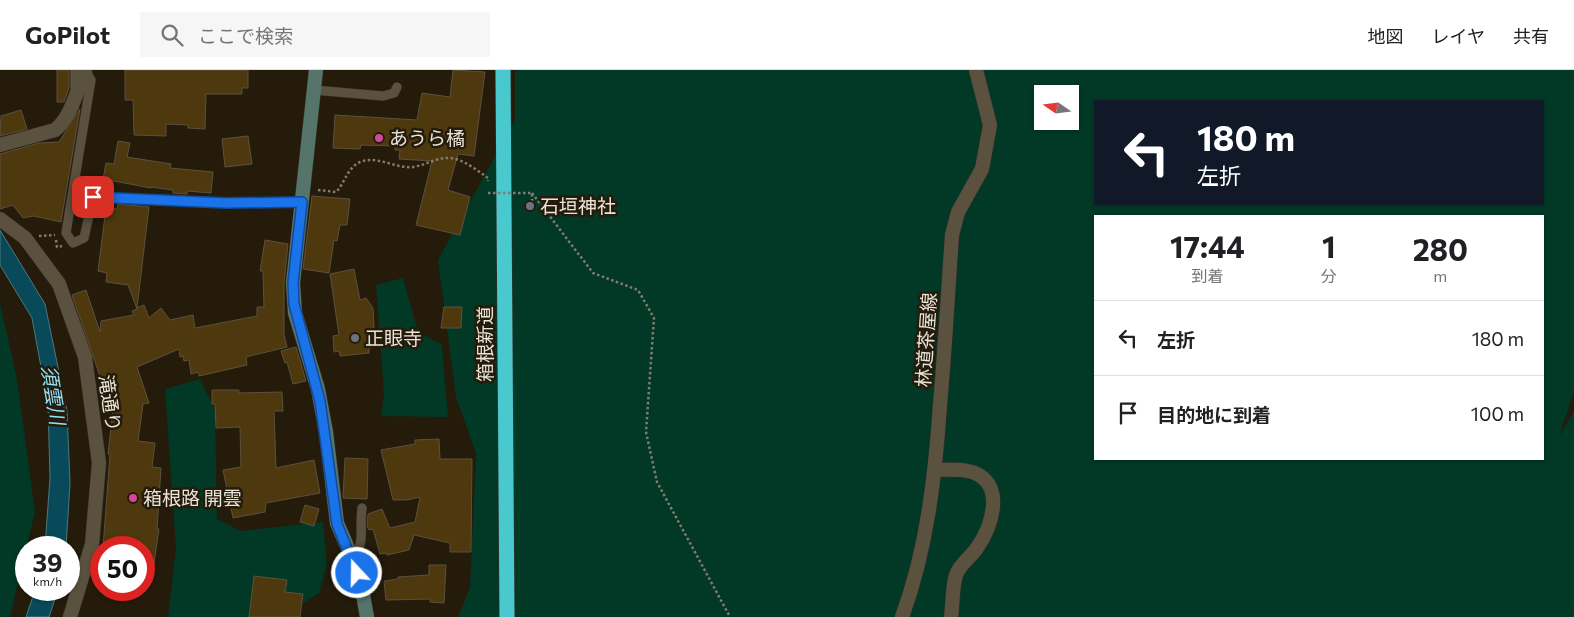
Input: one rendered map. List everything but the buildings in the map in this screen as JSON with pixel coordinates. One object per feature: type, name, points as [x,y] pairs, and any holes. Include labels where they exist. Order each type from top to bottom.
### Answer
[{"type":"highway","name":"箱根新道","points":[[503,70],[507,617]]},
{"type":"main road","points":[[316,70],[293,283],[294,304],[320,401],[337,524],[353,560],[362,589],[367,617]]},
{"type":"street","points":[[0,146],[55,130],[61,126],[85,70]]},
{"type":"street","name":"林道茶屋線","points":[[902,617],[912,592],[930,512],[935,470],[952,235],[958,212],[982,169],[990,125],[976,70]]},
{"type":"street","name":"滝通り","points":[[0,219],[24,238],[59,284],[82,349],[99,464],[92,544],[70,617]]},
{"type":"street","points":[[935,470],[967,471],[977,474],[987,481],[993,491],[993,507],[982,540],[957,574],[951,617]]},
{"type":"lane","points":[[74,70],[76,94]]},
{"type":"lane","points":[[85,70],[91,80],[66,233],[73,242],[84,238],[93,197],[226,203],[302,202]]},
{"type":"lane","points":[[314,90],[383,96],[394,93],[397,88]]},
{"type":"lane","points":[[353,560],[359,551],[363,536],[362,508]]},
{"type":"path","points":[[303,187],[336,192],[342,186],[351,169],[361,162],[385,162],[413,167],[438,159],[451,158],[468,163],[473,170],[488,178],[488,194],[532,193]]},
{"type":"path","points":[[532,193],[532,206]]},
{"type":"path","points":[[532,193],[593,273],[638,290],[654,318],[646,432],[657,482],[730,617]]},
{"type":"path","points":[[24,238],[55,234],[57,247],[73,242]]},
{"type":"green space","points":[[515,70],[1574,70],[1574,391],[1559,437],[1574,411],[1574,617],[458,617],[470,587],[476,454],[456,397],[438,260],[515,120]]},
{"type":"green space","points":[[403,278],[418,332],[442,345],[448,417],[381,416],[384,394],[376,285]]},
{"type":"green space","points":[[0,303],[17,379],[35,512],[29,536],[15,536],[15,596],[10,617],[0,617]]},
{"type":"green space","points":[[200,379],[215,410],[217,519],[241,531],[323,522],[327,565],[319,593],[281,617],[168,617],[176,548],[165,389]]},
{"type":"water","name":"須雲川","points":[[0,230],[45,304],[67,411],[70,483],[67,536],[46,536],[50,478],[48,405],[32,318],[0,265]]},
{"type":"water","points":[[31,601],[54,601],[49,617],[26,617]]},
{"type":"place","name":"あうら橘","points":[[379,138]]},
{"type":"place","name":"石垣神社","points":[[530,206]]},
{"type":"place","name":"正眼寺","points":[[355,338]]},
{"type":"place","name":"箱根路 開雲","points":[[133,498]]},
{"type":"route","points":[[93,197],[226,203],[302,202],[293,283],[294,304],[318,389],[331,467],[337,524],[357,573]]}]
